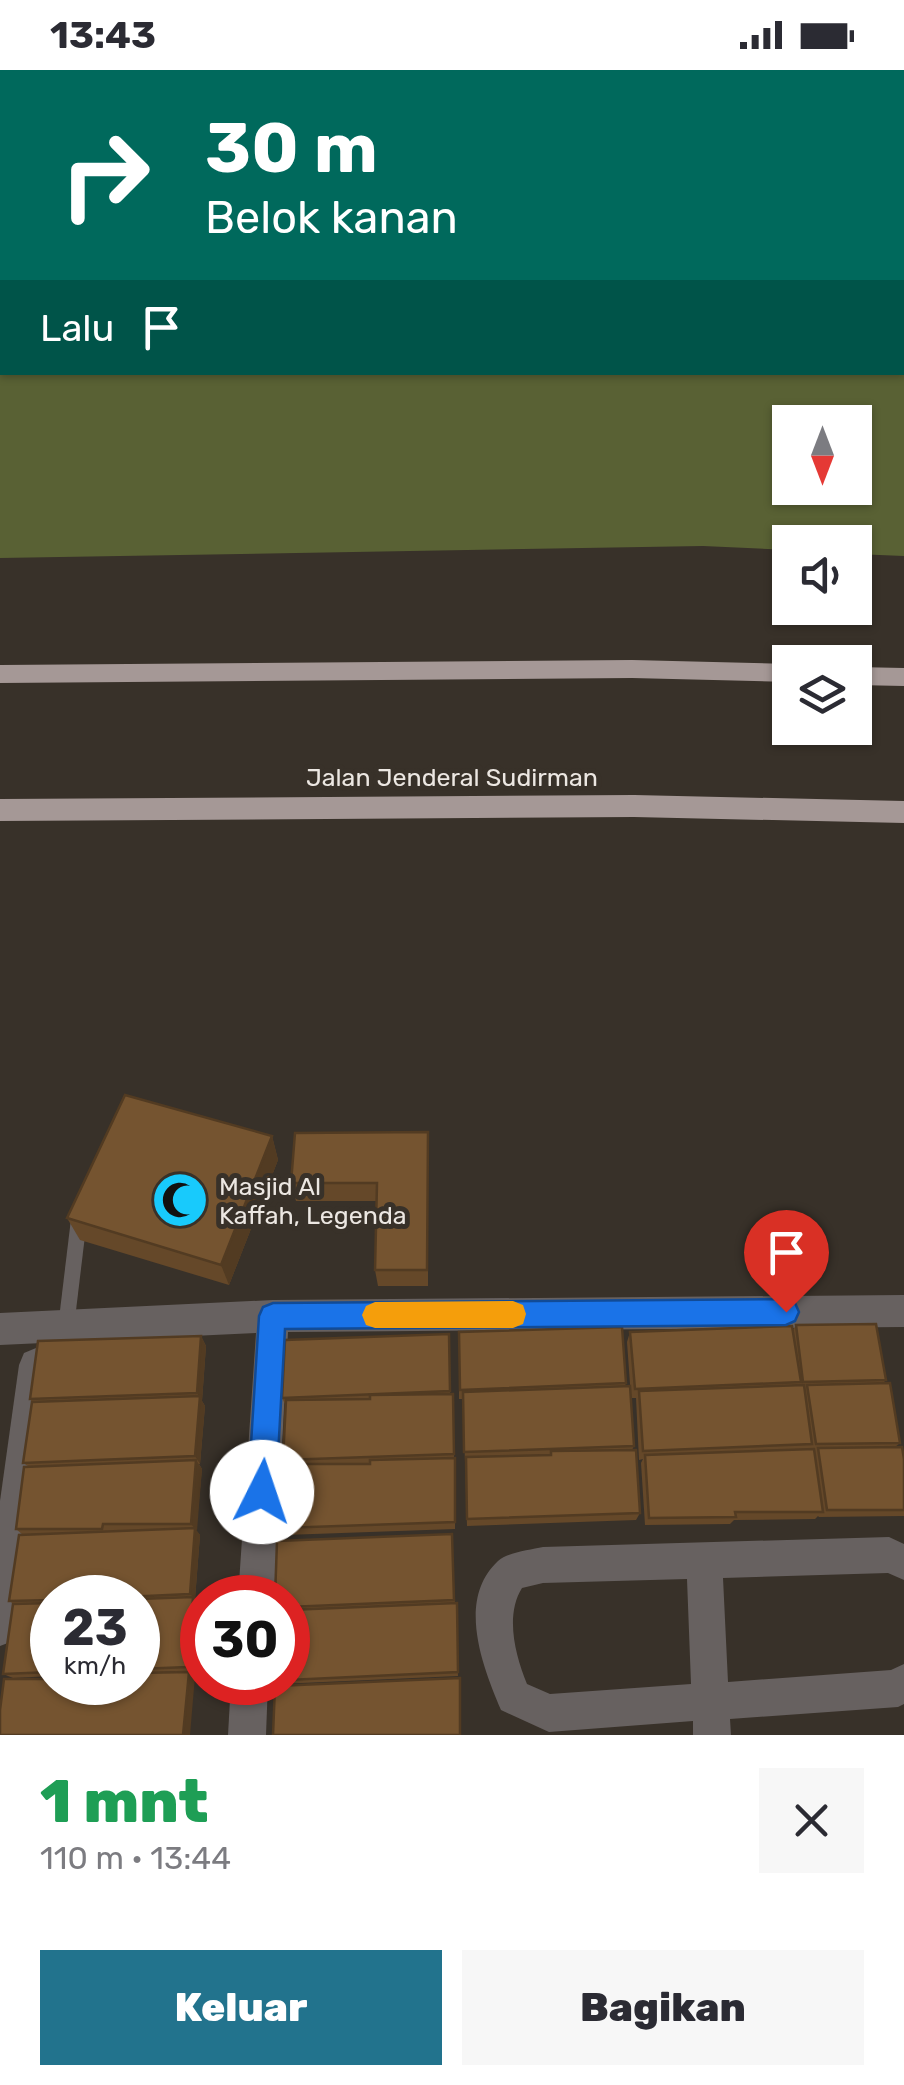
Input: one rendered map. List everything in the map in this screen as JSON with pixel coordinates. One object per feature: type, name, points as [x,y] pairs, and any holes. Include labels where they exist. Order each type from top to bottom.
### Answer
[{"type":"highway","points":[[0,674],[632,668],[772,673]]},
{"type":"highway","points":[[872,676],[904,677]]},
{"type":"highway","name":"Jalan Jenderal Sudirman","points":[[0,810],[634,806],[904,812]]},
{"type":"street","points":[[0,1329],[273,1316],[904,1311]]},
{"type":"street","points":[[257,1575],[273,1316]]},
{"type":"street","points":[[0,1628],[4,1564],[53,1328]]},
{"type":"street","points":[[904,1562],[889,1556],[544,1565],[510,1573],[493,1601],[500,1664],[514,1697],[549,1713],[712,1719],[898,1688],[904,1683]]},
{"type":"street","points":[[704,1563],[712,1719]]},
{"type":"street","points":[[247,1735],[249,1705]]},
{"type":"lane","points":[[53,1328],[81,1201]]},
{"type":"green space","points":[[0,375],[904,375],[904,556],[872,555],[872,525],[772,525],[772,549],[703,546],[0,558]]},
{"type":"building","name":"Masjid Al Kaffah, Legenda","points":[[125,1095],[272,1136],[221,1265],[67,1218]]},
{"type":"building","points":[[428,1132],[427,1270],[375,1270],[377,1183],[291,1183],[295,1133]]},
{"type":"building","points":[[876,1324],[886,1380],[803,1382],[796,1325]]},
{"type":"building","points":[[792,1326],[801,1382],[635,1389],[630,1332]]},
{"type":"building","points":[[622,1327],[626,1383],[460,1390],[459,1332]]},
{"type":"building","points":[[449,1334],[450,1391],[282,1398],[285,1340]]},
{"type":"building","points":[[201,1336],[197,1393],[30,1399],[38,1341]]},
{"type":"building","points":[[890,1383],[900,1443],[816,1444],[807,1385]]},
{"type":"building","points":[[804,1385],[812,1444],[643,1451],[639,1391]]},
{"type":"building","points":[[630,1386],[634,1446],[464,1452],[463,1392]]},
{"type":"building","points":[[453,1394],[454,1454],[283,1460],[286,1400]]},
{"type":"building","points":[[200,1396],[195,1456],[23,1463],[32,1402]]},
{"type":"building","points":[[902,1447],[904,1510],[827,1510],[818,1448]]},
{"type":"building","points":[[814,1449],[823,1512],[735,1512],[736,1517],[649,1518],[645,1455]]},
{"type":"building","points":[[636,1450],[640,1513],[467,1519],[466,1457]]},
{"type":"building","points":[[455,1458],[455,1522],[281,1528],[284,1464],[370,1464],[370,1460]]},
{"type":"building","points":[[196,1460],[191,1524],[16,1529],[24,1467]]},
{"type":"building","points":[[195,1528],[191,1575],[180,1575],[180,1594],[160,1595],[160,1575],[30,1575],[30,1601],[9,1601],[19,1535]]},
{"type":"building","points":[[452,1534],[454,1600],[310,1606],[310,1575],[276,1575],[277,1541]]},
{"type":"building","points":[[180,1597],[180,1667],[160,1668],[160,1598]]},
{"type":"building","points":[[457,1603],[458,1672],[310,1679],[310,1609]]},
{"type":"building","points":[[13,1604],[30,1604],[30,1673],[3,1674]]},
{"type":"building","points":[[180,1672],[180,1705],[186,1705],[183,1735],[0,1735],[4,1679],[30,1679],[30,1705],[160,1705],[160,1673]]},
{"type":"building","points":[[460,1678],[460,1735],[273,1735],[274,1705],[310,1705],[310,1684]]},
{"type":"slow traffic","points":[[375,1315],[513,1314]]},
{"type":"place","name":"Masjid Al Kaffah, Legenda","points":[[180,1200]]},
{"type":"route","points":[[262,1492],[273,1316],[786,1312]]}]
